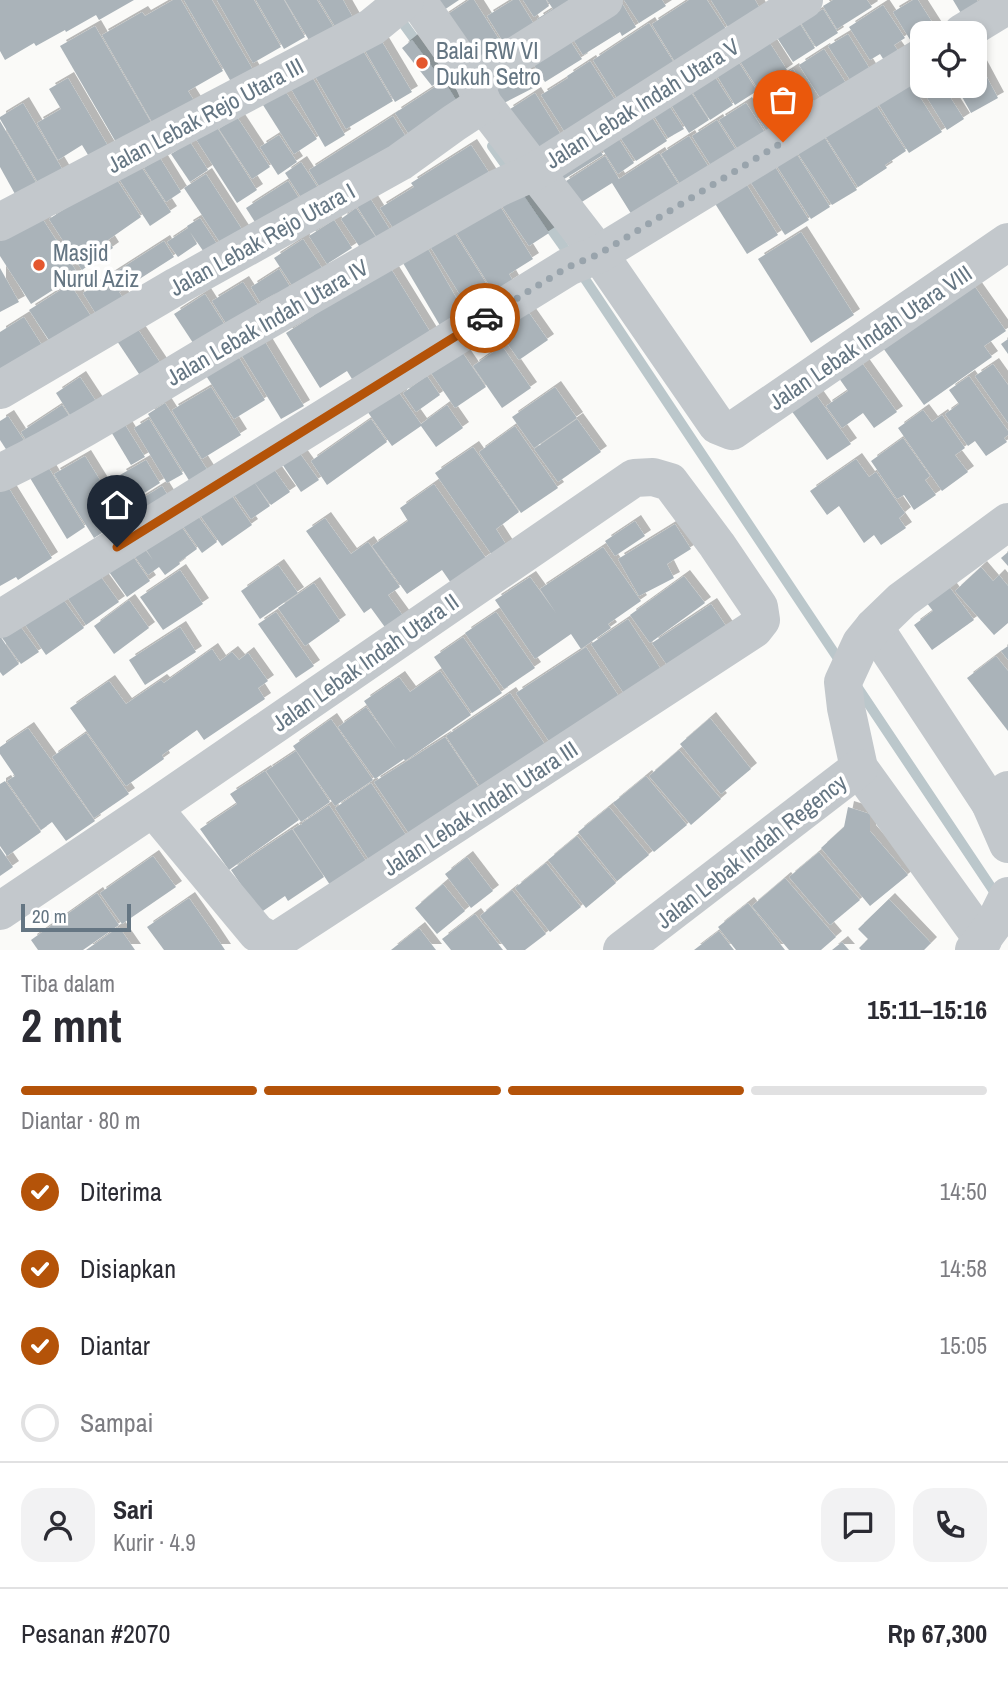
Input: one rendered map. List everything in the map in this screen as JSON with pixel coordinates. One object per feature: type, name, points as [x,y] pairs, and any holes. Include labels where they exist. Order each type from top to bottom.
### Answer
[{"type":"street","name":"Jalan Lebak Rejo Utara I","points":[[0,390],[177,286],[400,162],[604,0]]},
{"type":"street","name":"Jalan Lebak Indah Utara V","points":[[732,431],[718,425],[520,178],[804,0]]},
{"type":"street","points":[[982,21],[1008,5]]},
{"type":"street","points":[[398,8],[472,104],[520,178]]},
{"type":"street","name":"Jalan Lebak Rejo Utara III","points":[[0,222],[398,8]]},
{"type":"street","points":[[0,619],[910,64]]},
{"type":"street","name":"Jalan Lebak Indah Utara IV","points":[[0,473],[110,414],[229,342],[520,178]]},
{"type":"street","name":"Jalan Lebak Indah Utara VIII","points":[[732,431],[1008,242]]},
{"type":"street","name":"Jalan Lebak Indah Utara II","points":[[0,911],[634,478],[653,477],[670,482],[718,545]]},
{"type":"street","name":"Jalan Lebak Indah Regency","points":[[622,950],[859,768],[843,682],[867,635],[902,600],[1008,522]]},
{"type":"street","name":"Jalan Lebak Indah Utara III","points":[[153,808],[257,933],[268,939],[279,939],[754,629],[761,620],[759,607],[718,545]]},
{"type":"street","points":[[867,635],[999,797],[1008,844]]},
{"type":"street","points":[[859,768],[990,927]]},
{"type":"building","points":[[0,0],[134,0],[99,20],[96,15],[36,46],[34,43],[5,60],[0,51]]},
{"type":"building","points":[[173,0],[181,0],[223,71],[188,91],[200,110],[159,134],[102,35],[142,12],[145,16]]},
{"type":"building","points":[[184,0],[212,0],[256,75],[234,87]]},
{"type":"building","points":[[217,0],[254,0],[281,47],[253,63]]},
{"type":"building","points":[[256,0],[284,0],[305,37],[284,49]]},
{"type":"building","points":[[285,0],[317,0],[337,33],[313,47]]},
{"type":"building","points":[[319,0],[343,0],[356,23],[339,33]]},
{"type":"building","points":[[438,0],[459,0],[444,10]]},
{"type":"building","points":[[469,0],[474,0],[507,52],[476,71],[442,18]]},
{"type":"building","points":[[513,0],[519,0],[537,29],[507,48],[487,16]]},
{"type":"building","points":[[523,0],[546,0],[549,6],[534,17]]},
{"type":"building","points":[[547,0],[568,0],[573,9],[543,29],[537,19],[553,9]]},
{"type":"building","points":[[620,0],[636,27],[622,36],[620,32],[583,55],[566,28]]},
{"type":"building","points":[[624,0],[662,0],[666,6],[639,23]]},
{"type":"building","points":[[689,0],[707,0],[726,29],[675,62],[652,24]]},
{"type":"building","points":[[711,0],[755,0],[764,15],[733,35]]},
{"type":"building","points":[[833,0],[867,0],[872,7],[837,29],[823,6]]},
{"type":"building","points":[[913,0],[918,0],[931,21],[910,21],[910,40],[893,12]]},
{"type":"building","points":[[953,0],[977,0],[983,10],[965,20]]},
{"type":"building","points":[[883,5],[905,38],[894,45],[902,56],[887,65],[880,54],[870,60],[849,27]]},
{"type":"building","points":[[823,9],[838,33],[816,47],[801,23]]},
{"type":"building","points":[[795,16],[815,48],[793,62],[772,30]]},
{"type":"building","points":[[649,23],[676,66],[622,106],[593,60]]},
{"type":"building","points":[[95,26],[156,131],[121,151],[60,46]]},
{"type":"building","points":[[565,33],[582,59],[545,82],[528,56]]},
{"type":"building","points":[[848,34],[873,74],[854,86],[828,46]]},
{"type":"building","points":[[378,35],[412,92],[395,102],[362,45]]},
{"type":"building","points":[[766,37],[787,70],[758,89],[736,55]]},
{"type":"building","name":"Balai RW VI Dukuh Setro","points":[[412,40],[441,79],[432,86],[402,48]]},
{"type":"building","points":[[362,49],[393,101],[346,129],[315,76]]},
{"type":"building","points":[[824,49],[851,91],[826,107],[799,65]]},
{"type":"building","points":[[734,55],[757,91],[735,105],[713,69]]},
{"type":"building","points":[[525,59],[539,85],[502,104],[488,78]]},
{"type":"building","points":[[590,61],[620,108],[568,137],[541,95]]},
{"type":"building","points":[[793,69],[820,111],[798,124],[772,83]]},
{"type":"building","points":[[711,71],[733,105],[710,120],[688,85]]},
{"type":"building","points":[[311,75],[345,135],[325,147],[290,87]]},
{"type":"building","points":[[987,77],[998,98],[971,113],[963,98],[987,98]]},
{"type":"building","points":[[68,78],[112,153],[93,163],[82,145],[58,160],[37,123],[61,109],[49,89]]},
{"type":"building","points":[[909,80],[910,98],[920,98],[942,132],[909,153],[876,100]]},
{"type":"building","points":[[444,81],[461,108],[412,139],[395,113]]},
{"type":"building","points":[[688,88],[709,120],[689,133],[668,100]]},
{"type":"building","points":[[285,91],[317,139],[294,154],[263,105]]},
{"type":"building","points":[[535,93],[563,138],[535,156],[507,111]]},
{"type":"building","points":[[927,98],[951,98],[964,119],[947,130]]},
{"type":"building","points":[[872,99],[906,151],[885,165],[887,168],[858,187],[825,136]]},
{"type":"building","points":[[666,101],[684,129],[668,138],[651,111]]},
{"type":"building","points":[[782,102],[799,127],[774,143],[758,117]]},
{"type":"building","points":[[23,103],[64,172],[40,186],[0,119]]},
{"type":"building","points":[[746,103],[773,145],[746,162],[719,120]]},
{"type":"building","points":[[648,111],[667,141],[636,161],[616,131]]},
{"type":"building","points":[[393,116],[411,145],[327,199],[309,170]]},
{"type":"building","points":[[237,117],[270,167],[252,179],[219,129]]},
{"type":"building","points":[[717,120],[744,163],[719,178],[692,136]]},
{"type":"building","points":[[0,121],[41,191],[20,203],[0,167]]},
{"type":"building","points":[[216,126],[257,190],[237,203],[196,139]]},
{"type":"building","points":[[615,133],[634,163],[618,174],[599,144]]},
{"type":"building","points":[[279,135],[297,162],[278,175],[260,147]]},
{"type":"building","points":[[823,135],[857,190],[832,205],[797,152]]},
{"type":"building","points":[[689,136],[715,177],[687,195],[661,154]]},
{"type":"building","points":[[593,140],[603,155],[561,181],[552,166]]},
{"type":"building","points":[[190,142],[208,170],[190,182],[171,154]]},
{"type":"building","points":[[471,145],[492,177],[399,237],[380,208],[414,187],[411,183]]},
{"type":"building","points":[[793,148],[830,207],[811,219],[773,160]]},
{"type":"building","points":[[659,153],[687,198],[640,228],[612,183],[577,205],[563,183],[605,156],[619,179]]},
{"type":"building","points":[[160,158],[181,192],[166,202],[144,168]]},
{"type":"building","points":[[770,159],[809,220],[785,235],[746,175]]},
{"type":"building","points":[[301,162],[322,194],[306,205],[285,173]]},
{"type":"building","points":[[140,165],[171,212],[150,226],[119,179]]},
{"type":"building","points":[[206,174],[243,231],[221,244],[184,188]]},
{"type":"building","points":[[115,177],[141,217],[108,240],[113,248],[82,270],[49,219]]},
{"type":"building","points":[[288,181],[302,203],[260,230],[246,208]]},
{"type":"building","points":[[745,182],[778,235],[747,254],[714,202]]},
{"type":"building","points":[[515,183],[549,233],[529,246],[495,196]]},
{"type":"building","points":[[368,195],[392,233],[379,241],[355,203]]},
{"type":"building","points":[[498,203],[533,259],[509,274],[513,281],[494,293],[456,232]]},
{"type":"building","points":[[356,208],[377,239],[361,249],[341,219]]},
{"type":"building","name":"Masjid Nurul Aziz","points":[[40,215],[78,274],[31,304],[0,256],[0,241]]},
{"type":"building","points":[[200,218],[219,247],[206,255],[190,232],[197,244],[178,257],[167,242]]},
{"type":"building","points":[[334,220],[352,248],[327,264],[309,236]]},
{"type":"building","points":[[452,229],[491,291],[467,306],[428,243]]},
{"type":"building","points":[[801,232],[854,315],[811,343],[758,259]]},
{"type":"building","points":[[303,239],[326,274],[297,293],[274,258]]},
{"type":"building","points":[[164,241],[174,257],[119,292],[128,305],[101,322],[83,293]]},
{"type":"building","points":[[428,249],[469,320],[445,334],[403,263]]},
{"type":"building","points":[[383,256],[434,338],[352,379],[347,371],[320,388],[286,333],[313,316]]},
{"type":"building","points":[[0,268],[19,302],[0,312]]},
{"type":"building","points":[[279,269],[297,298],[234,336],[212,301],[243,282],[258,305],[278,292],[260,302],[251,287]]},
{"type":"building","points":[[968,277],[1006,331],[984,346],[992,357],[924,405],[878,341]]},
{"type":"building","points":[[70,284],[94,321],[54,348],[29,310]]},
{"type":"building","points":[[205,294],[231,335],[201,355],[174,314]]},
{"type":"building","points":[[522,303],[548,340],[519,360],[493,323]]},
{"type":"building","points":[[24,317],[43,347],[0,376],[0,332]]},
{"type":"building","points":[[137,328],[167,373],[147,386],[117,341]]},
{"type":"building","points":[[259,332],[304,406],[281,419],[236,346]]},
{"type":"building","points":[[1008,339],[1008,354],[1001,344]]},
{"type":"building","points":[[458,346],[486,387],[455,408],[427,367]]},
{"type":"building","points":[[502,346],[531,388],[502,408],[473,366]]},
{"type":"building","points":[[233,348],[265,400],[234,419],[201,368]]},
{"type":"building","points":[[857,356],[897,412],[874,428],[863,413],[842,428],[826,406],[848,391],[834,371]]},
{"type":"building","points":[[993,364],[1008,385],[1008,423],[975,376]]},
{"type":"building","points":[[427,376],[440,395],[416,412],[403,393]]},
{"type":"building","points":[[969,376],[1008,431],[1004,438],[1007,442],[986,456],[975,441],[968,446],[945,414],[959,404],[949,390]]},
{"type":"building","points":[[80,377],[101,409],[77,426],[56,393]]},
{"type":"building","points":[[211,387],[241,435],[202,459],[172,410]]},
{"type":"building","points":[[555,387],[577,418],[534,448],[512,417]]},
{"type":"building","points":[[812,389],[851,444],[827,460],[788,406]]},
{"type":"building","points":[[397,390],[421,424],[447,405],[463,428],[436,447],[421,426],[392,446],[367,411]]},
{"type":"building","points":[[165,403],[208,471],[190,482],[148,414]]},
{"type":"building","points":[[62,405],[75,425],[33,451],[21,432]]},
{"type":"building","points":[[923,410],[932,422],[942,415],[965,448],[955,455],[968,472],[942,491],[898,428]]},
{"type":"building","points":[[117,412],[145,457],[131,465],[104,420]]},
{"type":"building","points":[[8,416],[29,448],[13,460],[0,440],[0,421]]},
{"type":"building","points":[[149,419],[183,474],[167,483],[134,428]]},
{"type":"building","points":[[371,419],[387,442],[327,485],[311,461]]},
{"type":"building","points":[[577,419],[601,452],[558,482],[534,449]]},
{"type":"building","points":[[515,426],[558,488],[521,513],[479,452]]},
{"type":"building","points":[[903,438],[930,476],[925,480],[936,495],[914,510],[904,495],[897,499],[871,461]]},
{"type":"building","points":[[293,444],[319,480],[301,492],[276,455]]},
{"type":"building","points":[[473,447],[519,512],[496,529],[507,546],[492,555],[435,473]]},
{"type":"building","points":[[85,456],[124,519],[94,538],[54,474]]},
{"type":"building","points":[[856,459],[869,477],[876,472],[905,513],[899,518],[906,528],[881,545],[874,535],[864,543],[839,506],[827,515],[810,491]]},
{"type":"building","points":[[146,460],[160,483],[135,499],[120,475]]},
{"type":"building","points":[[268,461],[290,492],[271,505],[252,479],[270,506],[251,519],[228,486]]},
{"type":"building","points":[[45,462],[85,527],[67,539],[27,473]]},
{"type":"building","points":[[0,474],[52,558],[18,580],[16,577],[0,586]]},
{"type":"building","points":[[434,484],[486,558],[451,583],[442,570],[407,594],[372,546],[408,521],[400,508]]},
{"type":"building","points":[[162,486],[170,499],[138,519],[130,506]]},
{"type":"building","points":[[230,493],[252,525],[222,546],[200,515]]},
{"type":"building","points":[[195,512],[217,542],[202,553],[180,522]]},
{"type":"building","points":[[174,516],[197,549],[165,575],[159,567],[148,575],[128,547],[138,540],[153,560],[140,540]]},
{"type":"building","points":[[325,518],[351,554],[368,542],[400,587],[388,595],[404,617],[387,630],[371,608],[364,613],[306,531]]},
{"type":"building","points":[[635,521],[645,536],[615,556],[605,541]]},
{"type":"building","points":[[675,524],[691,549],[667,564],[674,578],[639,596],[618,559]]},
{"type":"building","points":[[603,547],[641,601],[608,624],[611,628],[581,649],[571,634],[535,659],[495,600],[530,577],[556,613],[540,589]]},
{"type":"building","points":[[128,549],[150,581],[127,597],[104,565]]},
{"type":"building","points":[[1008,552],[1008,566],[1001,558]]},
{"type":"building","points":[[278,565],[298,593],[260,619],[241,591]]},
{"type":"building","points":[[93,566],[119,602],[86,625],[61,588]]},
{"type":"building","points":[[981,567],[993,581],[999,575],[1008,586],[1008,623],[994,635],[955,591]]},
{"type":"building","points":[[180,570],[203,604],[163,630],[140,597]]},
{"type":"building","points":[[684,576],[705,603],[650,643],[630,615]]},
{"type":"building","points":[[945,581],[974,620],[932,650],[914,625],[933,611],[923,598]]},
{"type":"building","points":[[314,583],[340,621],[305,646],[278,608]]},
{"type":"building","points":[[57,591],[84,628],[46,655],[20,617]]},
{"type":"building","points":[[129,600],[149,628],[114,654],[94,626]]},
{"type":"building","points":[[711,604],[728,629],[669,668],[652,643]]},
{"type":"building","points":[[276,612],[314,666],[296,678],[258,624]]},
{"type":"building","points":[[496,612],[535,668],[504,689],[465,633]]},
{"type":"building","points":[[628,619],[662,671],[625,695],[591,644]]},
{"type":"building","points":[[17,622],[39,652],[21,664],[0,635]]},
{"type":"building","points":[[180,627],[196,652],[145,685],[129,660]]},
{"type":"building","points":[[0,636],[19,664],[3,676],[0,672]]},
{"type":"building","points":[[463,637],[502,693],[472,713],[434,657]]},
{"type":"building","points":[[1008,646],[1008,660],[1001,651]]},
{"type":"building","points":[[586,647],[622,701],[555,750],[516,693]]},
{"type":"building","points":[[212,649],[220,661],[232,652],[239,660],[248,653],[268,681],[258,688],[265,699],[204,740],[197,730],[162,755],[164,759],[126,786],[70,708],[109,681],[126,704],[161,680],[164,683]]},
{"type":"building","points":[[996,656],[1008,671],[1008,731],[967,678]]},
{"type":"building","points":[[440,671],[471,715],[375,779],[338,727],[366,707],[397,750],[364,701],[399,677],[410,692]]},
{"type":"building","points":[[510,693],[548,749],[481,788],[446,736]]},
{"type":"building","points":[[710,718],[751,769],[721,794],[680,744]]},
{"type":"building","points":[[331,719],[373,780],[335,806],[293,746]]},
{"type":"building","points":[[28,728],[95,821],[66,841],[52,822],[41,830],[7,781],[15,776],[0,754],[0,747]]},
{"type":"building","points":[[86,733],[129,794],[94,818],[52,757]]},
{"type":"building","points":[[445,737],[482,792],[412,838],[374,782]]},
{"type":"building","points":[[679,750],[721,799],[691,825],[649,776]]},
{"type":"building","points":[[296,751],[330,802],[301,822],[266,771]]},
{"type":"building","points":[[265,771],[299,820],[229,870],[200,829],[237,804],[230,794]]},
{"type":"building","points":[[646,776],[687,825],[654,852],[613,803]]},
{"type":"building","points":[[5,781],[41,832],[7,856],[0,846],[0,784]]},
{"type":"building","points":[[371,783],[410,841],[373,866],[335,808]]},
{"type":"building","points":[[329,805],[372,870],[336,894],[293,829]]},
{"type":"building","points":[[609,807],[649,855],[617,881],[578,832]]},
{"type":"building","points":[[848,807],[870,814],[870,831],[908,875],[870,906],[821,848],[844,827]]},
{"type":"building","points":[[292,829],[324,877],[288,901],[285,896],[260,913],[231,870]]},
{"type":"building","points":[[577,836],[616,883],[586,908],[548,860]]},
{"type":"building","points":[[0,848],[13,867],[0,876]]},
{"type":"building","points":[[819,852],[860,900],[830,925],[789,877]]},
{"type":"building","points":[[153,856],[176,887],[122,924],[100,893]]},
{"type":"building","points":[[467,857],[493,891],[471,908],[445,874]]},
{"type":"building","points":[[546,863],[581,907],[550,932],[515,888]]},
{"type":"building","points":[[785,878],[836,937],[821,950],[789,950],[752,906]]},
{"type":"building","points":[[443,884],[465,911],[437,934],[415,908]]},
{"type":"building","points":[[512,890],[546,934],[525,950],[507,950],[480,916]]},
{"type":"building","points":[[97,893],[119,925],[83,950],[38,950],[31,940]]},
{"type":"building","points":[[189,898],[225,950],[164,950],[147,927]]},
{"type":"building","points":[[889,899],[931,943],[924,950],[859,948],[868,939],[858,929]]},
{"type":"building","points":[[748,903],[785,950],[736,950],[718,927]]},
{"type":"building","points":[[475,914],[503,950],[451,950],[442,939]]},
{"type":"building","points":[[119,927],[135,950],[86,950]]},
{"type":"building","points":[[419,928],[436,950],[391,950]]},
{"type":"building","points":[[719,931],[734,950],[694,950]]},
{"type":"building","points":[[842,942],[849,950],[832,950]]},
{"type":"waterway","points":[[397,15],[464,107]]},
{"type":"waterway","points":[[492,146],[561,243],[841,663]]},
{"type":"waterway","points":[[856,685],[999,899]]},
{"type":"way so far","points":[[485,318],[568,267],[599,254],[783,142]]},
{"type":"place","name":"Balai RW VI Dukuh Setro","points":[[422,63]]},
{"type":"place","name":"Masjid Nurul Aziz","points":[[39,265]]},
{"type":"route","points":[[117,547],[485,318]]}]
